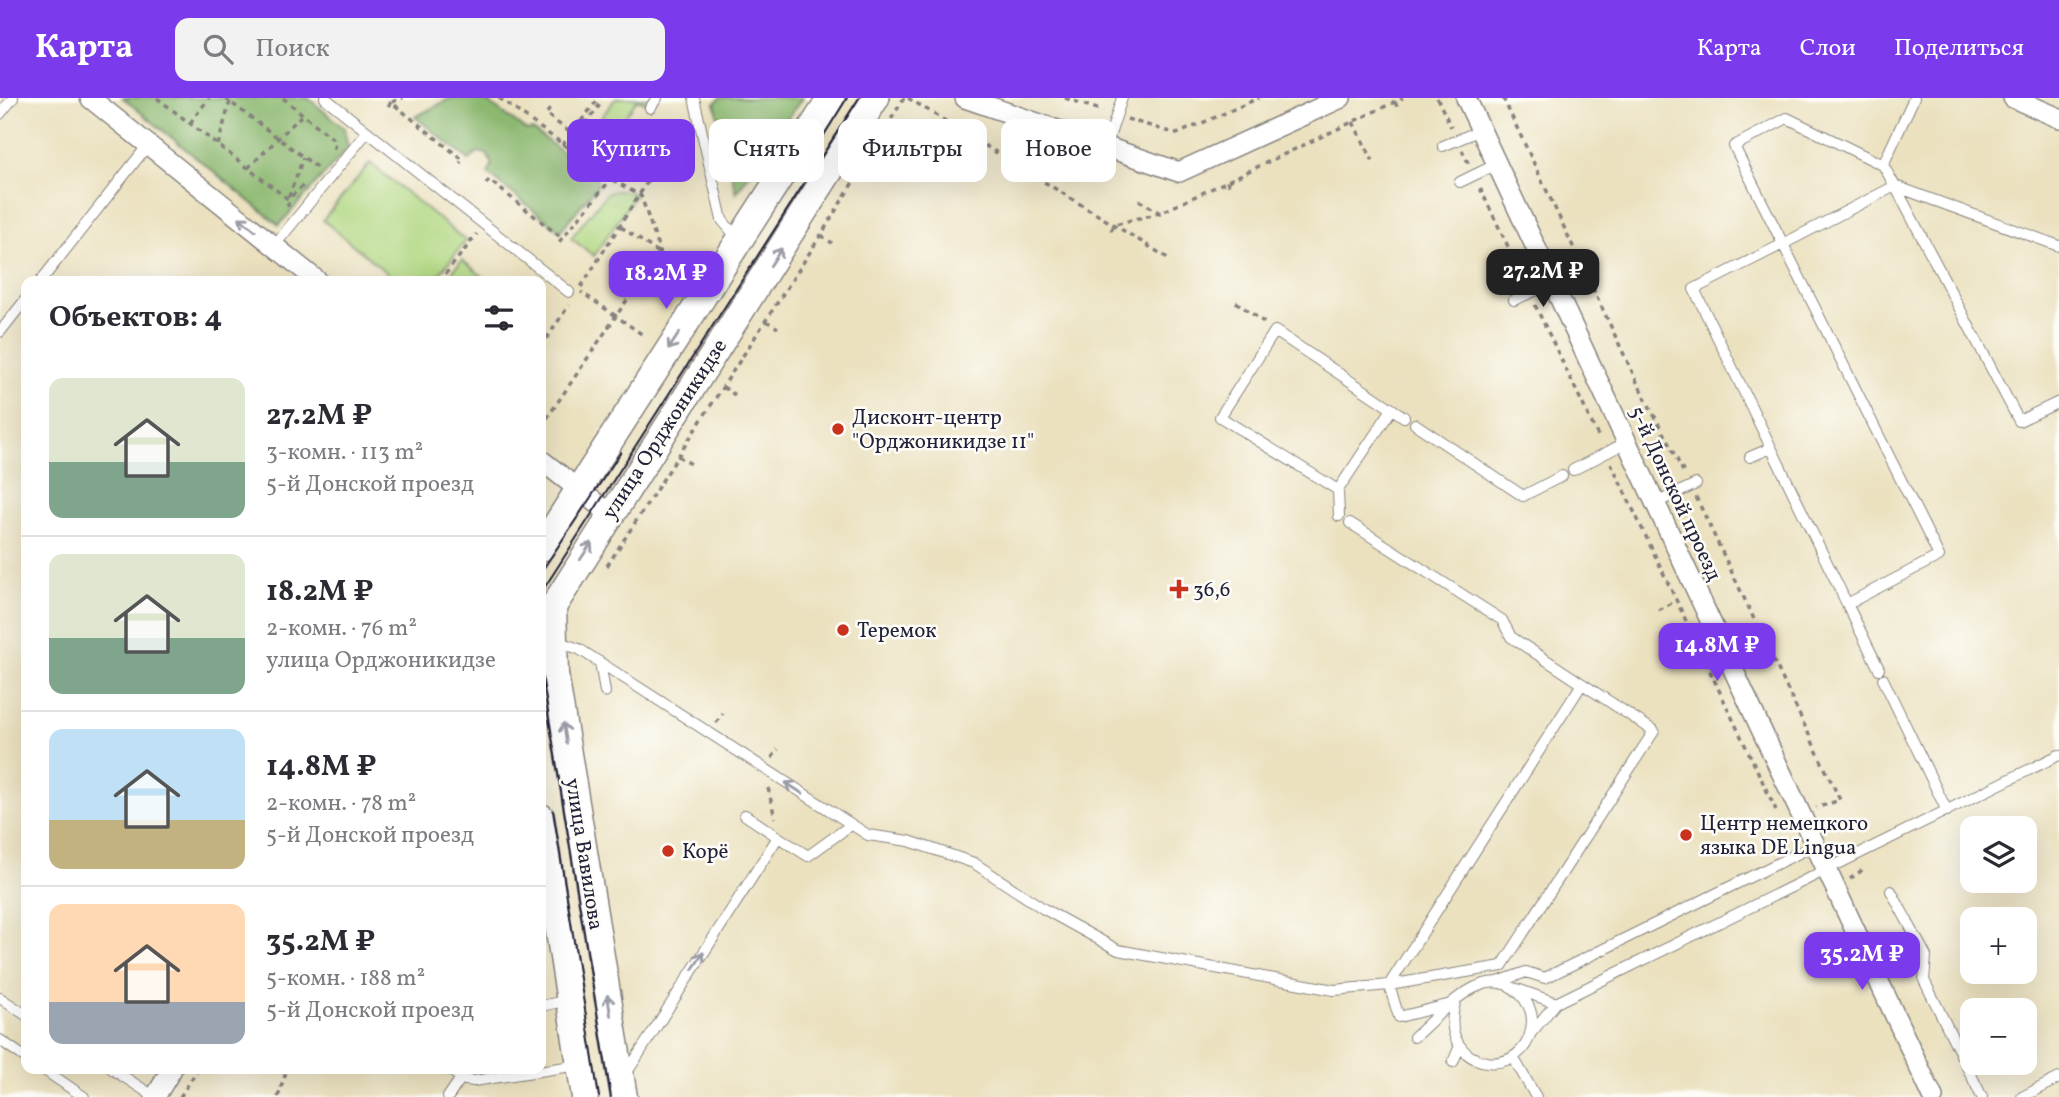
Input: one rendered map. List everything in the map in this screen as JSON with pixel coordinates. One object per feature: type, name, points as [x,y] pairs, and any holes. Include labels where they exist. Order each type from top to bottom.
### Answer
[{"type":"main road","name":"улица Орджоникидзе","points":[[546,540],[831,98]]},
{"type":"main road","name":"улица Орджоникидзе","points":[[547,610],[876,98]]},
{"type":"main road","name":"улица Вавилова","points":[[547,610],[621,1079]]},
{"type":"main road","name":"улица Вавилова","points":[[546,849],[585,1097]]},
{"type":"main road","points":[[580,1065],[621,1079]]},
{"type":"street","points":[[90,98],[312,276]]},
{"type":"street","points":[[965,98],[1025,119]]},
{"type":"street","points":[[1116,150],[1179,172],[1341,98]]},
{"type":"street","name":"5-й Донской проезд","points":[[1466,98],[1933,1097]]},
{"type":"street","points":[[2013,98],[2059,118]]},
{"type":"street","points":[[546,468],[610,514]]},
{"type":"street","points":[[155,1097],[169,1074]]},
{"type":"lane","points":[[0,114],[13,98]]},
{"type":"lane","points":[[325,98],[485,226],[574,292]]},
{"type":"lane","points":[[650,108],[657,98]]},
{"type":"lane","points":[[1115,119],[1122,98]]},
{"type":"lane","points":[[1884,165],[1914,98]]},
{"type":"lane","points":[[695,101],[722,220],[739,240]]},
{"type":"lane","points":[[1847,604],[1939,556],[1734,146],[1787,118],[1884,165],[2019,421],[2059,402]]},
{"type":"lane","points":[[1443,146],[1481,130]]},
{"type":"lane","points":[[274,246],[367,132]]},
{"type":"lane","points":[[45,276],[148,145]]},
{"type":"lane","points":[[1460,182],[1497,164]]},
{"type":"lane","points":[[1947,811],[1694,289],[1895,186],[2059,246]]},
{"type":"lane","points":[[1514,300],[1553,283]]},
{"type":"lane","points":[[0,332],[21,305]]},
{"type":"lane","points":[[1338,490],[1220,417],[1275,331],[1404,417]]},
{"type":"lane","points":[[1339,516],[1338,490],[1392,408]]},
{"type":"lane","points":[[1415,424],[1523,496],[1562,476]]},
{"type":"lane","points":[[1573,470],[1627,442]]},
{"type":"lane","points":[[1750,457],[1771,448]]},
{"type":"lane","points":[[1656,503],[1696,484]]},
{"type":"lane","points":[[552,640],[573,645],[868,835],[909,841],[974,863],[1044,909],[1118,950],[1334,990],[1389,985],[1502,966],[1654,731],[1511,637],[1502,620],[1350,523]]},
{"type":"lane","points":[[600,662],[605,692]]},
{"type":"lane","points":[[1389,985],[1582,684]]},
{"type":"lane","points":[[1455,1003],[1450,1020],[1452,1035],[1459,1048],[1475,1060],[1494,1063],[1513,1057],[1525,1047],[1531,1033],[1556,1003],[2059,755]]},
{"type":"lane","points":[[745,815],[808,856],[851,825]]},
{"type":"lane","points":[[621,1079],[678,999],[778,837]]},
{"type":"lane","points":[[1414,1037],[1455,1003],[1466,990],[1481,983],[1498,982],[1526,972],[1545,978],[1815,845]]},
{"type":"lane","points":[[1891,891],[1926,956],[1924,980],[1982,1097]]},
{"type":"lane","points":[[1498,982],[1556,1003]]},
{"type":"lane","points":[[1389,985],[1399,1017],[1455,1003]]},
{"type":"lane","points":[[1514,988],[1526,1000],[1532,1016],[1531,1033]]},
{"type":"lane","points":[[0,998],[21,1012]]},
{"type":"lane","points":[[546,1005],[570,1000]]},
{"type":"lane","points":[[0,1040],[21,1055]]},
{"type":"lane","points":[[1453,1062],[1459,1048]]},
{"type":"lane","points":[[1513,1057],[1535,1097]]},
{"type":"lane","points":[[546,1070],[580,1065]]},
{"type":"lane","points":[[50,1074],[84,1097]]},
{"type":"lane","points":[[121,1074],[155,1097]]},
{"type":"lane","points":[[455,1074],[474,1081],[520,1074]]},
{"type":"lane","points":[[448,1097],[461,1078]]},
{"type":"lane","points":[[2022,1097],[2059,1078]]},
{"type":"path","points":[[157,98],[288,199]]},
{"type":"path","points":[[190,123],[209,98]]},
{"type":"path","points":[[282,98],[332,138],[334,148],[319,169],[288,199]]},
{"type":"path","points":[[403,98],[389,104],[463,160],[460,163]]},
{"type":"path","points":[[499,98],[567,148]]},
{"type":"path","points":[[583,119],[598,98]]},
{"type":"path","points":[[604,572],[906,98],[1171,260]]},
{"type":"path","points":[[1065,98],[1177,134],[1259,98]]},
{"type":"path","points":[[1111,231],[1115,224],[1160,213],[1403,98]]},
{"type":"path","points":[[1437,98],[1781,820]]},
{"type":"path","points":[[218,145],[228,99],[319,169]]},
{"type":"path","points":[[546,339],[574,292],[641,196],[695,101]]},
{"type":"path","points":[[1395,102],[1398,109]]},
{"type":"path","points":[[550,109],[546,114],[576,137],[599,106],[595,103]]},
{"type":"path","points":[[248,168],[303,114]]},
{"type":"path","points":[[1353,122],[1373,161]]},
{"type":"path","points":[[562,145],[567,139]]},
{"type":"path","points":[[288,199],[303,158]]},
{"type":"path","points":[[486,184],[489,180],[561,240],[609,182]]},
{"type":"path","points":[[1227,181],[1230,188]]},
{"type":"path","points":[[616,182],[641,196],[660,252]]},
{"type":"path","points":[[1139,200],[1160,213]]},
{"type":"path","points":[[444,276],[485,226]]},
{"type":"path","points":[[621,227],[687,272]]},
{"type":"path","points":[[464,251],[474,234]]},
{"type":"path","points":[[821,235],[832,243]]},
{"type":"path","points":[[546,420],[660,252]]},
{"type":"path","points":[[574,292],[643,335]]},
{"type":"path","points":[[1236,302],[1275,331]]},
{"type":"path","points":[[766,321],[778,328]]},
{"type":"path","points":[[723,387],[735,395]]},
{"type":"path","points":[[678,456],[691,464]]},
{"type":"path","points":[[1658,610],[1676,601]]},
{"type":"path","points":[[716,724],[723,713]]},
{"type":"path","points":[[771,760],[778,749]]},
{"type":"path","points":[[180,1097],[195,1074]]},
{"type":"path","points":[[278,1097],[285,1074]]},
{"type":"green space","points":[[123,98],[308,98],[344,128],[348,148],[279,225]]},
{"type":"green space","points":[[451,98],[485,100],[527,131],[533,130],[567,156],[567,182],[597,182],[597,186],[560,231],[488,174],[492,165],[487,154],[478,152],[469,160],[415,117]]},
{"type":"green space","points":[[616,98],[653,98],[646,103],[638,99],[623,119],[600,119]]},
{"type":"green space","points":[[720,98],[802,98],[787,119],[719,119],[715,103]]},
{"type":"green space","points":[[370,163],[466,241],[438,276],[391,276],[323,220]]},
{"type":"green space","points":[[733,182],[744,182],[736,193]]},
{"type":"green space","points":[[628,191],[635,195],[594,256],[571,238],[607,193]]},
{"type":"green space","points":[[462,260],[482,276],[449,276]]},
{"type":"tram line","points":[[824,135],[847,98]]},
{"type":"tram line","points":[[546,585],[859,98]]},
{"type":"tram line","points":[[546,564],[621,452]]},
{"type":"tram line","points":[[546,700],[611,1097]]},
{"type":"tram line","points":[[553,811],[599,1097]]},
{"type":"place","name":"Дисконт-центр \"Орджоникидзе 11\"","points":[[838,429]]},
{"type":"place","name":"36,6","points":[[1179,589]]},
{"type":"place","name":"Теремок","points":[[843,630]]},
{"type":"place","name":"Центр немецкого языка DE Lingua","points":[[1686,835]]},
{"type":"place","name":"Корё","points":[[668,851]]}]
